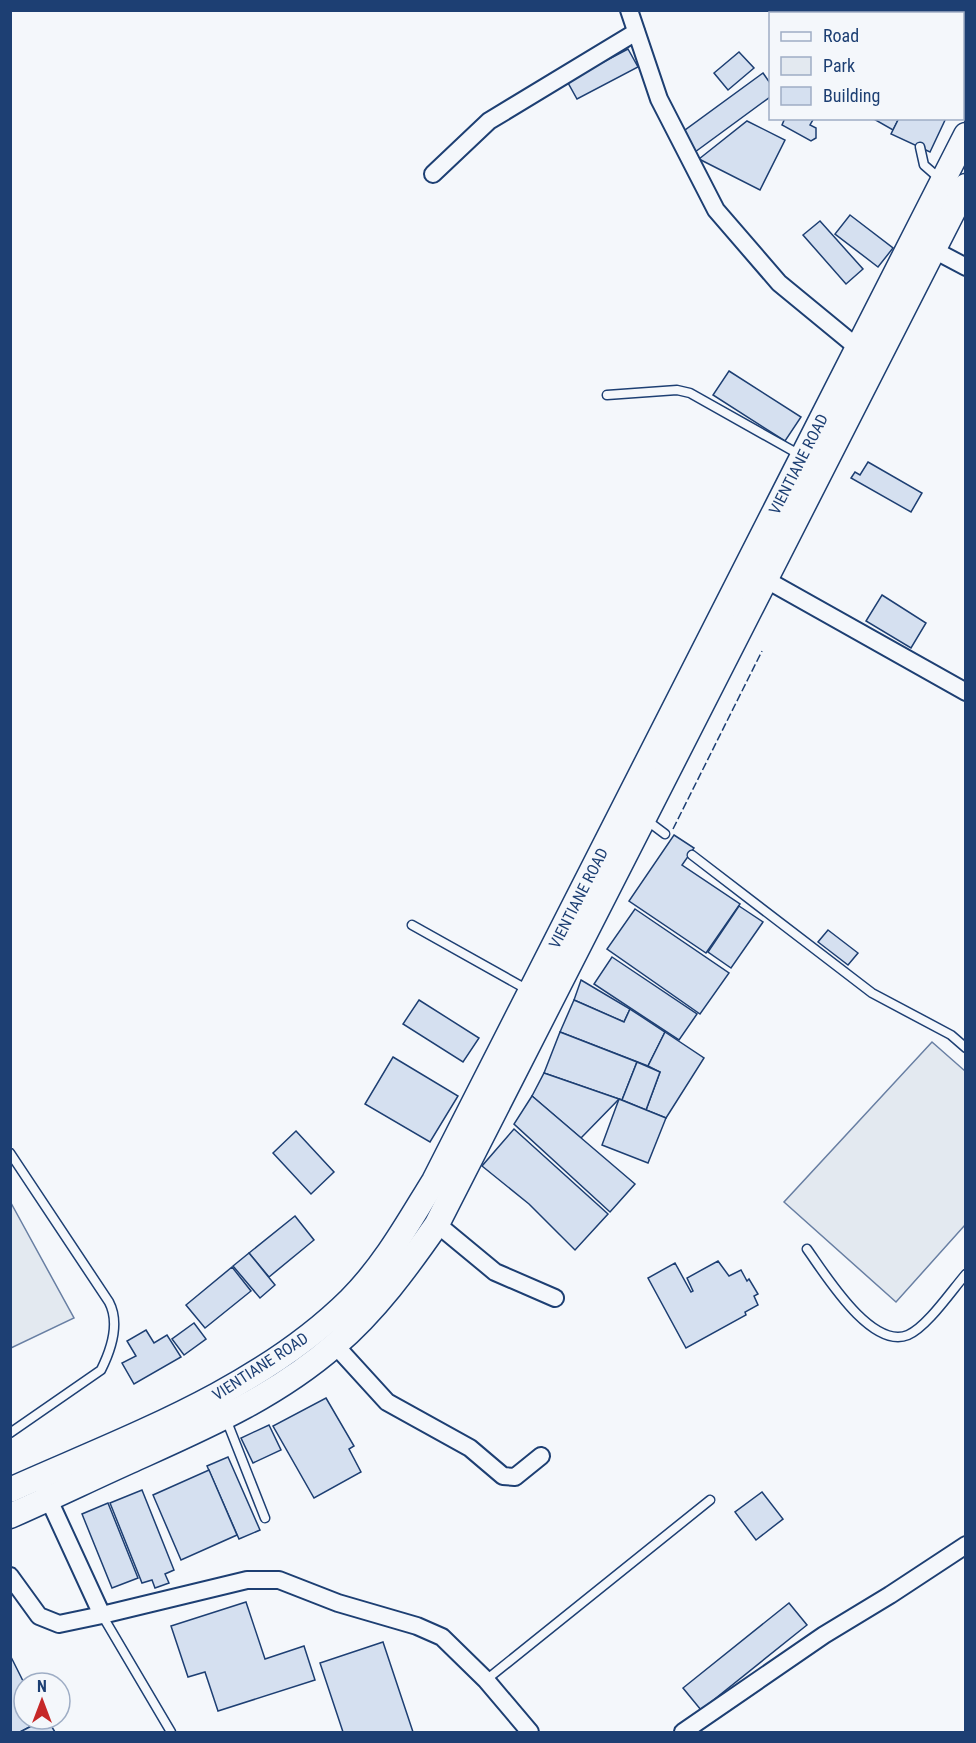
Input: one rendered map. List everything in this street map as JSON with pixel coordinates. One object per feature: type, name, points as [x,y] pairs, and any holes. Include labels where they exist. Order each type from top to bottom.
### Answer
[{"type":"main road","name":"VIENTIANE ROAD","points":[[10,1490],[44,1488],[213,1398],[300,1343],[350,1300],[387,1257],[434,1181],[858,348],[959,189],[966,135]]},
{"type":"main road","points":[[10,1516],[44,1488],[226,1418],[277,1389],[335,1345],[377,1302],[410,1263],[437,1224],[548,1001],[766,579],[932,249],[959,189]]},
{"type":"street","points":[[629,10],[659,99],[716,210],[779,283],[858,348]]},
{"type":"street","points":[[433,174],[489,121],[636,32]]},
{"type":"street","points":[[932,249],[966,267]]},
{"type":"street","points":[[744,568],[966,692]]},
{"type":"street","points":[[437,1224],[495,1272],[555,1298]]},
{"type":"street","points":[[335,1345],[387,1402],[470,1448],[503,1476],[514,1478],[541,1456]]},
{"type":"street","points":[[44,1488],[102,1615]]},
{"type":"street","points":[[683,1732],[824,1635],[966,1545]]},
{"type":"street","points":[[10,1576],[39,1616],[59,1624],[247,1580],[279,1580],[338,1603],[417,1626],[442,1637],[486,1680],[530,1732]]},
{"type":"lane","points":[[920,147],[924,165],[959,189]]},
{"type":"lane","points":[[607,395],[677,390],[690,393],[802,456]]},
{"type":"lane","points":[[644,819],[665,834]]},
{"type":"lane","points":[[692,855],[872,993],[951,1035],[966,1048]]},
{"type":"lane","points":[[412,926],[531,992]]},
{"type":"lane","points":[[10,1153],[14,1166],[109,1302],[115,1321],[109,1354],[101,1370],[10,1433]]},
{"type":"lane","points":[[807,1249],[852,1310],[879,1331],[894,1338],[908,1335],[919,1328],[966,1274]]},
{"type":"lane","points":[[226,1418],[265,1518]]},
{"type":"lane","points":[[486,1680],[710,1500]]},
{"type":"lane","points":[[102,1615],[171,1732]]},
{"type":"green space","points":[[932,1042],[965,1071],[965,1225],[896,1302],[784,1202]]},
{"type":"green space","points":[[11,1203],[74,1318],[10,1348]]},
{"type":"building","points":[[926,10],[966,10],[966,55],[964,54],[964,12],[926,12]]},
{"type":"building","points":[[628,49],[638,67],[577,99],[567,81]]},
{"type":"building","points":[[739,52],[754,68],[728,90],[714,73]]},
{"type":"building","points":[[763,73],[769,82],[769,98],[695,152],[681,133]]},
{"type":"building","points":[[784,120],[813,120],[810,125],[816,128],[816,138],[811,141],[782,125]]},
{"type":"building","points":[[876,120],[898,120],[893,130]]},
{"type":"building","points":[[898,120],[945,120],[930,152],[891,134]]},
{"type":"building","points":[[747,121],[785,140],[760,190],[699,159]]},
{"type":"building","points":[[850,215],[893,248],[878,267],[835,234]]},
{"type":"building","points":[[820,221],[863,269],[846,284],[803,235]]},
{"type":"building","points":[[729,371],[801,417],[785,441],[713,395]]},
{"type":"building","points":[[868,462],[922,493],[911,512],[851,478],[855,472],[860,475]]},
{"type":"building","points":[[882,595],[926,623],[911,648],[866,621]]},
{"type":"building","points":[[674,835],[694,848],[682,865],[740,904],[706,953],[629,901]]},
{"type":"building","points":[[739,906],[763,922],[731,968],[708,952]]},
{"type":"building","points":[[635,909],[729,973],[700,1014],[607,949]]},
{"type":"building","points":[[828,930],[858,953],[848,965],[818,942]]},
{"type":"building","points":[[612,957],[697,1014],[679,1040],[594,984]]},
{"type":"building","points":[[581,980],[630,1009],[624,1022],[574,1000]]},
{"type":"building","points":[[419,1000],[479,1038],[463,1062],[403,1024]]},
{"type":"building","points":[[574,1000],[624,1022],[630,1009],[665,1032],[648,1066],[560,1032]]},
{"type":"building","points":[[560,1032],[637,1062],[622,1100],[544,1073]]},
{"type":"building","points":[[665,1032],[704,1058],[666,1118],[646,1110],[660,1072],[648,1066]]},
{"type":"building","points":[[393,1057],[458,1096],[430,1142],[365,1104]]},
{"type":"building","points":[[637,1062],[660,1072],[646,1110],[622,1100]]},
{"type":"building","points":[[544,1073],[619,1099],[581,1138],[532,1096]]},
{"type":"building","points":[[532,1096],[635,1184],[610,1212],[514,1124]]},
{"type":"building","points":[[619,1099],[666,1118],[648,1163],[602,1145]]},
{"type":"building","points":[[514,1129],[608,1214],[575,1250],[529,1204],[482,1166]]},
{"type":"building","points":[[296,1131],[334,1172],[311,1194],[273,1153]]},
{"type":"building","points":[[295,1216],[314,1240],[269,1277],[249,1253]]},
{"type":"building","points":[[249,1253],[275,1285],[260,1298],[233,1266]]},
{"type":"building","points":[[718,1261],[729,1276],[741,1270],[758,1294],[754,1296],[758,1305],[745,1312],[746,1315],[686,1348],[648,1278],[675,1263],[691,1292],[693,1291],[687,1278]]},
{"type":"building","points":[[232,1267],[251,1291],[205,1328],[186,1305]]},
{"type":"building","points":[[194,1323],[206,1339],[184,1355],[172,1339]]},
{"type":"building","points":[[146,1330],[154,1343],[167,1335],[181,1357],[134,1384],[122,1363],[136,1356],[127,1341]]},
{"type":"building","points":[[326,1398],[354,1446],[349,1449],[361,1472],[314,1498],[273,1426]]},
{"type":"building","points":[[269,1425],[281,1450],[253,1463],[241,1438]]},
{"type":"building","points":[[228,1457],[260,1530],[239,1539],[207,1466]]},
{"type":"building","points":[[209,1470],[237,1535],[181,1560],[153,1495]]},
{"type":"building","points":[[142,1490],[174,1570],[165,1574],[169,1583],[155,1588],[152,1580],[142,1583],[110,1503]]},
{"type":"building","points":[[762,1492],[783,1519],[756,1540],[735,1512]]},
{"type":"building","points":[[108,1503],[138,1578],[112,1588],[82,1514]]},
{"type":"building","points":[[246,1602],[265,1659],[304,1646],[315,1680],[218,1711],[205,1672],[188,1677],[171,1626]]},
{"type":"building","points":[[789,1603],[807,1625],[701,1710],[683,1688]]},
{"type":"building","points":[[383,1642],[413,1732],[343,1732],[320,1663]]},
{"type":"building","points":[[10,1655],[18,1671],[12,1671],[12,1731],[22,1731],[10,1732]]},
{"type":"building","points":[[54,1731],[55,1732],[20,1732]]},
{"type":"fence","points":[[673,829],[762,651]]}]
